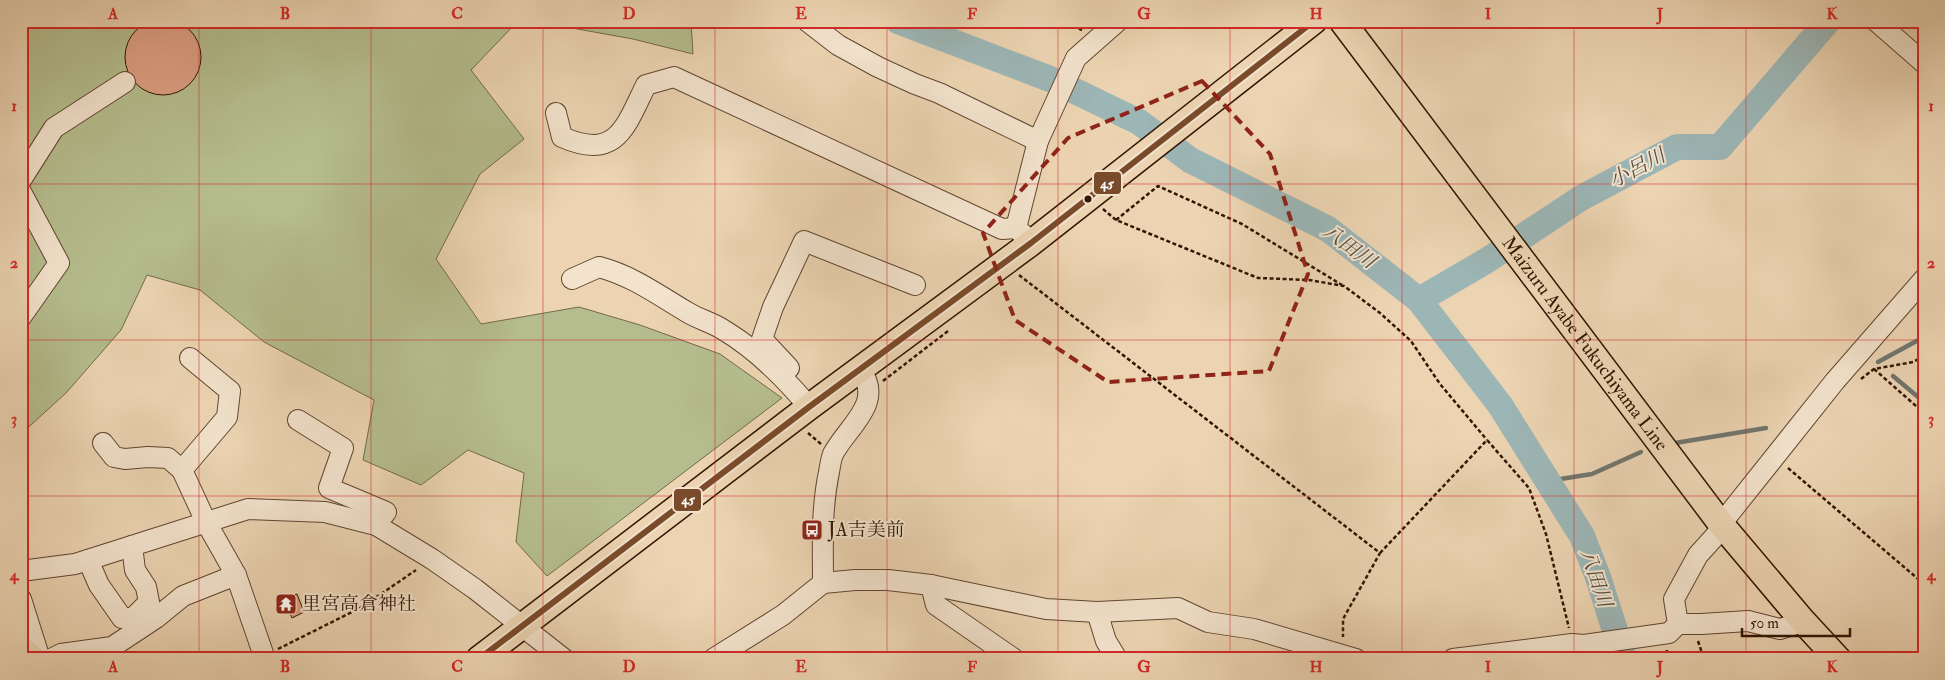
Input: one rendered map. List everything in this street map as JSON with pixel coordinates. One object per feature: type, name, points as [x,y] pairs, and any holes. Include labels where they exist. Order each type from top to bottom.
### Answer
[{"type":"main road","points":[[479,659],[806,418],[865,381],[1023,236],[1088,198],[1314,21]]},
{"type":"main road","name":"Maizuru Ayabe Fukuchiyama Line","points":[[1342,21],[1721,524],[1802,620],[1838,659]]},
{"type":"main road","points":[[21,649],[33,659]]},
{"type":"street","points":[[807,21],[838,45],[878,67],[915,84],[1041,133]]},
{"type":"street","points":[[556,113],[562,137],[576,143],[598,146],[612,141],[629,119],[646,85],[674,77],[1002,229],[1023,236],[1041,133],[1076,58],[1118,21]]},
{"type":"street","points":[[1876,21],[1924,63]]},
{"type":"street","points":[[21,180],[54,128],[125,82]]},
{"type":"street","points":[[21,192],[59,263],[21,316]]},
{"type":"street","points":[[788,382],[792,371],[762,339],[773,307],[804,241],[914,285]]},
{"type":"street","points":[[572,279],[600,267],[631,278],[654,290],[689,313],[722,329],[756,353],[788,382],[806,418]]},
{"type":"street","points":[[1678,624],[1674,599],[1698,555],[1717,534],[1721,524],[1835,381],[1924,279]]},
{"type":"street","points":[[182,470],[227,417],[230,391],[190,358]]},
{"type":"street","points":[[823,583],[823,500],[832,455],[868,404],[865,381]]},
{"type":"street","points":[[298,420],[343,448],[329,488],[386,512],[376,525]]},
{"type":"street","points":[[103,443],[114,457],[125,459],[168,458],[182,470],[206,522],[236,575],[264,658]]},
{"type":"street","points":[[21,571],[75,564],[248,509],[325,512],[376,525],[432,559],[564,659]]},
{"type":"street","points":[[88,560],[99,585],[122,618],[133,618],[149,602],[146,587],[135,570],[132,546]]},
{"type":"street","points":[[51,659],[61,654],[112,647],[156,618],[183,596],[236,575]]},
{"type":"street","points":[[713,659],[782,615],[823,583],[855,580],[888,580],[931,585],[1046,610],[1097,612],[1178,608],[1208,622],[1254,629],[1349,657]]},
{"type":"street","points":[[931,585],[936,605],[1014,659]]},
{"type":"street","points":[[21,599],[40,659]]},
{"type":"street","points":[[1097,612],[1106,640],[1117,659]]},
{"type":"street","points":[[1452,659],[1650,637],[1669,633],[1678,624],[1748,621],[1780,629],[1802,620]]},
{"type":"path","points":[[1062,21],[1100,37]]},
{"type":"path","points":[[1116,220],[1158,186],[1242,224],[1344,286],[1380,313],[1410,341],[1440,384],[1529,488],[1546,534],[1578,644]]},
{"type":"path","points":[[1088,198],[1116,220],[1258,278],[1309,280],[1344,286]]},
{"type":"path","points":[[1012,281],[1020,275],[1100,339],[1380,553]]},
{"type":"path","points":[[865,381],[949,330]]},
{"type":"path","points":[[1855,383],[1874,369],[1913,362],[1924,356]]},
{"type":"path","points":[[1874,369],[1924,413]]},
{"type":"path","points":[[806,418],[832,455]]},
{"type":"path","points":[[1349,657],[1343,619],[1380,553],[1487,440]]},
{"type":"path","points":[[1775,458],[1924,584]]},
{"type":"path","points":[[264,658],[362,607],[432,559]]},
{"type":"highlighted area","points":[[1202,81],[1270,154],[1308,274],[1269,371],[1108,382],[1015,320],[983,233],[1068,138]]},
{"type":"green space","points":[[21,21],[691,21],[693,54],[633,39],[572,28],[516,23],[471,70],[524,139],[480,174],[436,259],[481,324],[579,307],[640,325],[720,354],[782,398],[547,576],[516,542],[524,473],[468,450],[421,485],[363,460],[374,400],[264,342],[200,290],[147,275],[121,330],[66,393],[21,434]]},
{"type":"green space","points":[[921,652],[950,659],[868,659]]},
{"type":"building","points":[[156,19],[170,19],[184,25],[195,36],[201,50],[198,72],[190,84],[170,95],[156,95],[142,89],[131,78],[125,64],[125,50],[131,36],[142,25]]},
{"type":"building","points":[[297,594],[304,612],[292,618],[284,599]]},
{"type":"waterway","name":"八田川","points":[[898,21],[1050,79],[1139,122],[1190,160],[1328,229],[1419,300],[1500,405],[1582,536],[1598,577],[1624,659]]},
{"type":"waterway","name":"小呂川","points":[[1419,300],[1486,261],[1581,198],[1677,147],[1720,147],[1828,21]]},
{"type":"waterway","points":[[1878,362],[1924,337]]},
{"type":"waterway","points":[[1893,376],[1924,402]]},
{"type":"waterway","points":[[1675,443],[1766,428]]},
{"type":"waterway","points":[[1548,481],[1592,474],[1641,452]]},
{"type":"transit line","name":"45","points":[[479,659],[809,407],[1031,243],[1314,21]]},
{"type":"place","name":"JA吉美前","points":[[812,530]]},
{"type":"place","name":"里宮高倉神社","points":[[286,604]]}]
